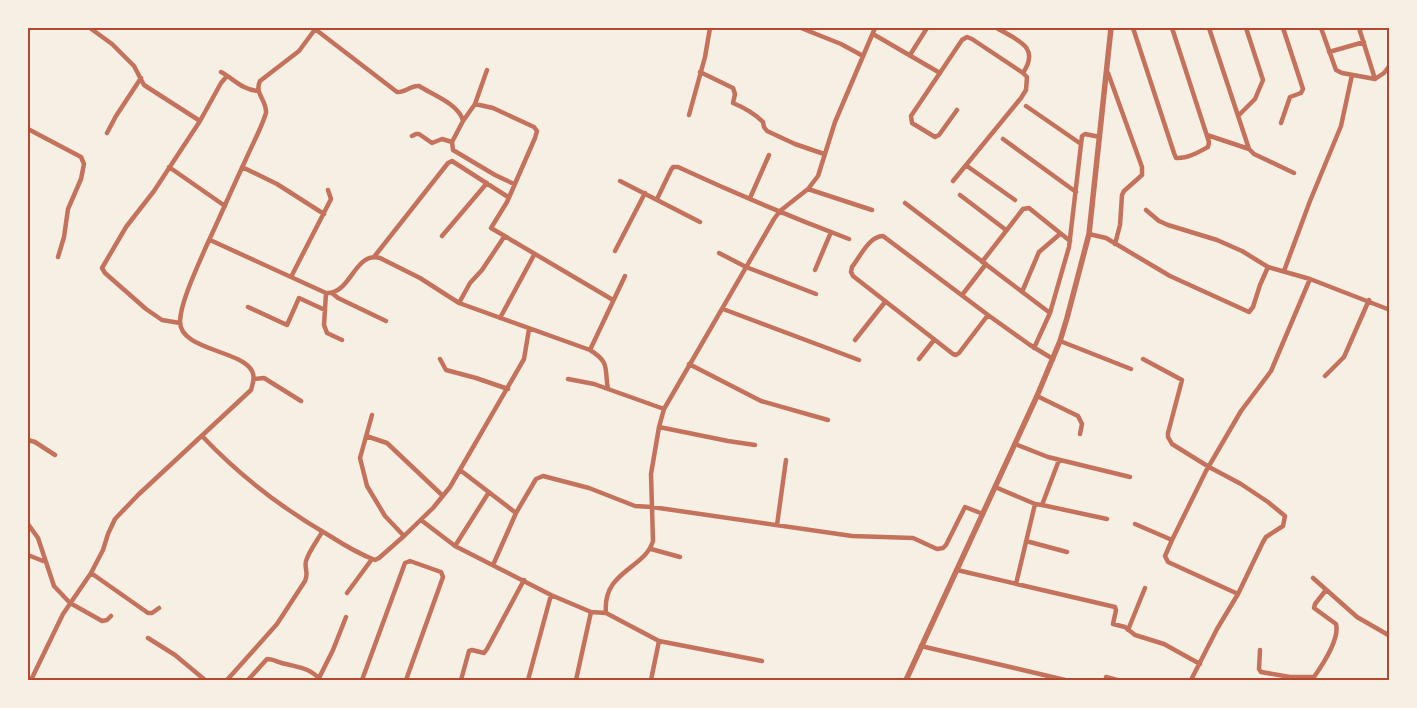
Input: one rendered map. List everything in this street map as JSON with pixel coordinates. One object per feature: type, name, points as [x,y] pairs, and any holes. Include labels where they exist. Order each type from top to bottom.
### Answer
[{"type":"street","points":[[90,28],[112,44],[134,66],[144,85],[200,121]]},
{"type":"street","points":[[31,680],[41,656],[70,603],[91,574],[115,519],[138,495],[251,390],[254,379],[251,370],[238,359],[221,354],[195,342],[182,332],[180,323],[181,313],[195,273],[266,113],[267,107],[258,91],[260,81],[299,51],[315,28],[397,92],[419,86],[454,108],[460,113],[463,121]]},
{"type":"street","points":[[689,115],[710,28]]},
{"type":"street","points":[[802,28],[841,44],[863,56]]},
{"type":"street","points":[[606,613],[607,595],[614,583],[624,571],[645,556],[653,541],[651,474],[664,409],[780,212],[808,189],[818,176],[841,106],[875,28]]},
{"type":"street","points":[[910,55],[928,28]]},
{"type":"street","points":[[997,28],[1026,45],[1029,50],[1029,60],[1023,73]]},
{"type":"street","points":[[906,680],[1037,396],[1051,358],[1060,341],[1089,234],[1098,136],[1108,73],[1112,28]]},
{"type":"street","points":[[1133,28],[1175,157],[1178,158],[1186,157],[1208,146],[1209,142],[1172,28]]},
{"type":"street","points":[[1209,28],[1249,149]]},
{"type":"street","points":[[1238,116],[1255,99],[1262,80],[1246,28]]},
{"type":"street","points":[[1281,123],[1290,97],[1301,93],[1302,89],[1283,28]]},
{"type":"street","points":[[1321,28],[1336,70],[1375,79],[1384,73],[1390,64]]},
{"type":"street","points":[[1359,28],[1375,79]]},
{"type":"street","points":[[873,34],[940,73]]},
{"type":"street","points":[[953,181],[1021,98],[1027,83],[1026,77],[1023,73],[967,37],[962,40],[911,116],[912,123],[935,137],[939,135],[957,110]]},
{"type":"street","points":[[1329,52],[1364,42]]},
{"type":"street","points":[[487,70],[475,104],[452,142],[453,150],[514,184]]},
{"type":"street","points":[[221,72],[242,88],[258,91]]},
{"type":"street","points":[[700,72],[734,88],[733,103],[749,110],[760,118],[764,122],[764,127],[770,132],[795,144],[824,154]]},
{"type":"street","points":[[1108,73],[1142,167],[1142,175],[1122,194],[1120,225],[1115,244]]},
{"type":"street","points":[[1284,271],[1341,126],[1352,75]]},
{"type":"street","points":[[180,323],[162,320],[146,309],[105,273],[102,268],[126,227],[154,191],[227,76]]},
{"type":"street","points":[[107,133],[140,78]]},
{"type":"street","points":[[475,104],[493,108],[534,127],[536,131],[535,138],[503,209],[491,227],[493,231],[613,300]]},
{"type":"street","points":[[1026,106],[1081,144]]},
{"type":"street","points":[[28,129],[81,157],[84,164],[81,178],[68,209],[64,236],[58,257]]},
{"type":"street","points":[[412,136],[419,134],[432,143],[442,139],[452,142]]},
{"type":"street","points":[[1034,348],[1050,313],[1065,264],[1070,241],[1082,136],[1087,134],[1098,136]]},
{"type":"street","points":[[1207,135],[1249,149],[1254,154],[1294,173]]},
{"type":"street","points":[[1003,139],[1076,192]]},
{"type":"street","points":[[750,198],[769,155]]},
{"type":"street","points":[[210,240],[326,293],[332,293],[341,289],[364,261],[374,256],[448,163],[452,161],[456,163],[508,197]]},
{"type":"street","points":[[967,166],[1015,200]]},
{"type":"street","points":[[169,167],[225,206]]},
{"type":"street","points":[[242,167],[277,184],[324,214]]},
{"type":"street","points":[[656,199],[673,167],[678,167],[731,192],[849,239]]},
{"type":"street","points":[[620,181],[700,222]]},
{"type":"street","points":[[442,236],[487,183]]},
{"type":"street","points":[[808,189],[872,210]]},
{"type":"street","points":[[291,277],[331,199],[328,190]]},
{"type":"street","points":[[616,252],[645,193]]},
{"type":"street","points":[[960,195],[1006,230]]},
{"type":"street","points":[[904,203],[1050,313]]},
{"type":"street","points":[[962,296],[1006,230],[1023,209],[1029,208],[1070,241]]},
{"type":"street","points":[[1146,210],[1159,221],[1232,246],[1268,267],[1310,279],[1369,300],[1390,310]]},
{"type":"street","points":[[815,270],[831,232]]},
{"type":"street","points":[[1022,292],[1039,252],[1060,234]]},
{"type":"street","points":[[1089,234],[1106,238],[1170,276],[1249,312],[1253,307],[1268,267]]},
{"type":"street","points":[[988,315],[959,353],[953,354],[853,276],[851,272],[852,267],[872,239],[877,236],[883,236],[988,315],[1051,358]]},
{"type":"street","points":[[459,303],[470,283],[482,270],[504,237]]},
{"type":"street","points":[[719,253],[746,267],[816,294]]},
{"type":"street","points":[[500,318],[534,254]]},
{"type":"street","points":[[374,256],[412,274],[459,303],[590,350],[597,354],[607,368],[608,389]]},
{"type":"street","points":[[590,350],[625,276]]},
{"type":"street","points":[[1238,594],[1166,560],[1165,554],[1208,467],[1241,411],[1271,371],[1310,279]]},
{"type":"street","points":[[326,293],[324,325],[327,332],[342,340]]},
{"type":"street","points":[[332,293],[338,298],[386,321]]},
{"type":"street","points":[[248,307],[288,324],[299,298],[325,310]]},
{"type":"street","points":[[1325,376],[1344,357],[1369,300]]},
{"type":"street","points":[[855,340],[885,302]]},
{"type":"street","points":[[722,308],[858,360]]},
{"type":"street","points":[[202,436],[245,478],[292,514],[372,559],[379,558],[421,520],[450,487],[524,359],[529,329]]},
{"type":"street","points":[[919,359],[934,340]]},
{"type":"street","points":[[1060,341],[1131,369]]},
{"type":"street","points":[[440,359],[446,370],[508,389]]},
{"type":"street","points":[[1143,360],[1182,380],[1168,437],[1172,444],[1208,467],[1241,484],[1285,516],[1283,526],[1263,542],[1238,594],[1217,629],[1191,680]]},
{"type":"street","points":[[689,364],[761,400],[828,420]]},
{"type":"street","points":[[254,379],[264,378],[301,401]]},
{"type":"street","points":[[568,379],[608,389],[664,409]]},
{"type":"street","points":[[1037,396],[1078,416],[1082,424],[1080,434]]},
{"type":"street","points":[[372,415],[360,458],[367,486],[385,516],[404,536]]},
{"type":"street","points":[[659,427],[756,445]]},
{"type":"street","points":[[366,436],[387,443],[443,496]]},
{"type":"street","points":[[28,440],[35,442],[55,455]]},
{"type":"street","points":[[1014,444],[1059,460],[1130,477]]},
{"type":"street","points":[[777,525],[786,460]]},
{"type":"street","points":[[1042,505],[1059,460]]},
{"type":"street","points":[[460,470],[516,513]]},
{"type":"street","points":[[493,565],[516,513],[536,479],[543,476],[589,488],[635,506],[852,536],[914,538],[937,549],[943,548],[946,545],[963,509],[967,507],[982,514]]},
{"type":"street","points":[[995,487],[1035,504],[1107,519]]},
{"type":"street","points":[[455,546],[489,492]]},
{"type":"street","points":[[1016,584],[1035,504]]},
{"type":"street","points":[[421,520],[455,546],[550,595],[591,612],[606,613],[659,641],[762,661]]},
{"type":"street","points":[[28,524],[38,538],[54,586],[70,603],[102,620],[107,620],[111,616]]},
{"type":"street","points":[[1135,524],[1172,540]]},
{"type":"street","points":[[227,680],[270,633],[305,581],[308,557],[322,532]]},
{"type":"street","points":[[1026,541],[1067,552]]},
{"type":"street","points":[[650,549],[680,557]]},
{"type":"street","points":[[28,555],[42,560]]},
{"type":"street","points":[[347,593],[372,559]]},
{"type":"street","points":[[362,680],[405,563],[410,561],[441,572],[443,577],[406,680]]},
{"type":"street","points":[[957,570],[1115,607],[1113,624],[1135,635],[1166,645],[1200,664]]},
{"type":"street","points":[[91,574],[148,613],[152,613],[159,608]]},
{"type":"street","points":[[1313,578],[1358,617],[1390,636]]},
{"type":"street","points":[[461,680],[469,651],[484,653],[524,580]]},
{"type":"street","points":[[1128,630],[1145,588]]},
{"type":"street","points":[[1260,650],[1259,669],[1261,672],[1290,677],[1314,677],[1334,642],[1338,630],[1336,624],[1314,608],[1314,604],[1326,590]]},
{"type":"street","points":[[528,680],[550,595]]},
{"type":"street","points":[[576,680],[591,612]]},
{"type":"street","points":[[248,680],[267,659],[303,667],[320,679],[346,617]]},
{"type":"street","points":[[148,638],[175,655],[205,680]]},
{"type":"street","points":[[651,680],[659,641]]},
{"type":"street","points":[[921,646],[1065,680]]},
{"type":"street","points":[[1106,677],[1117,680]]}]
